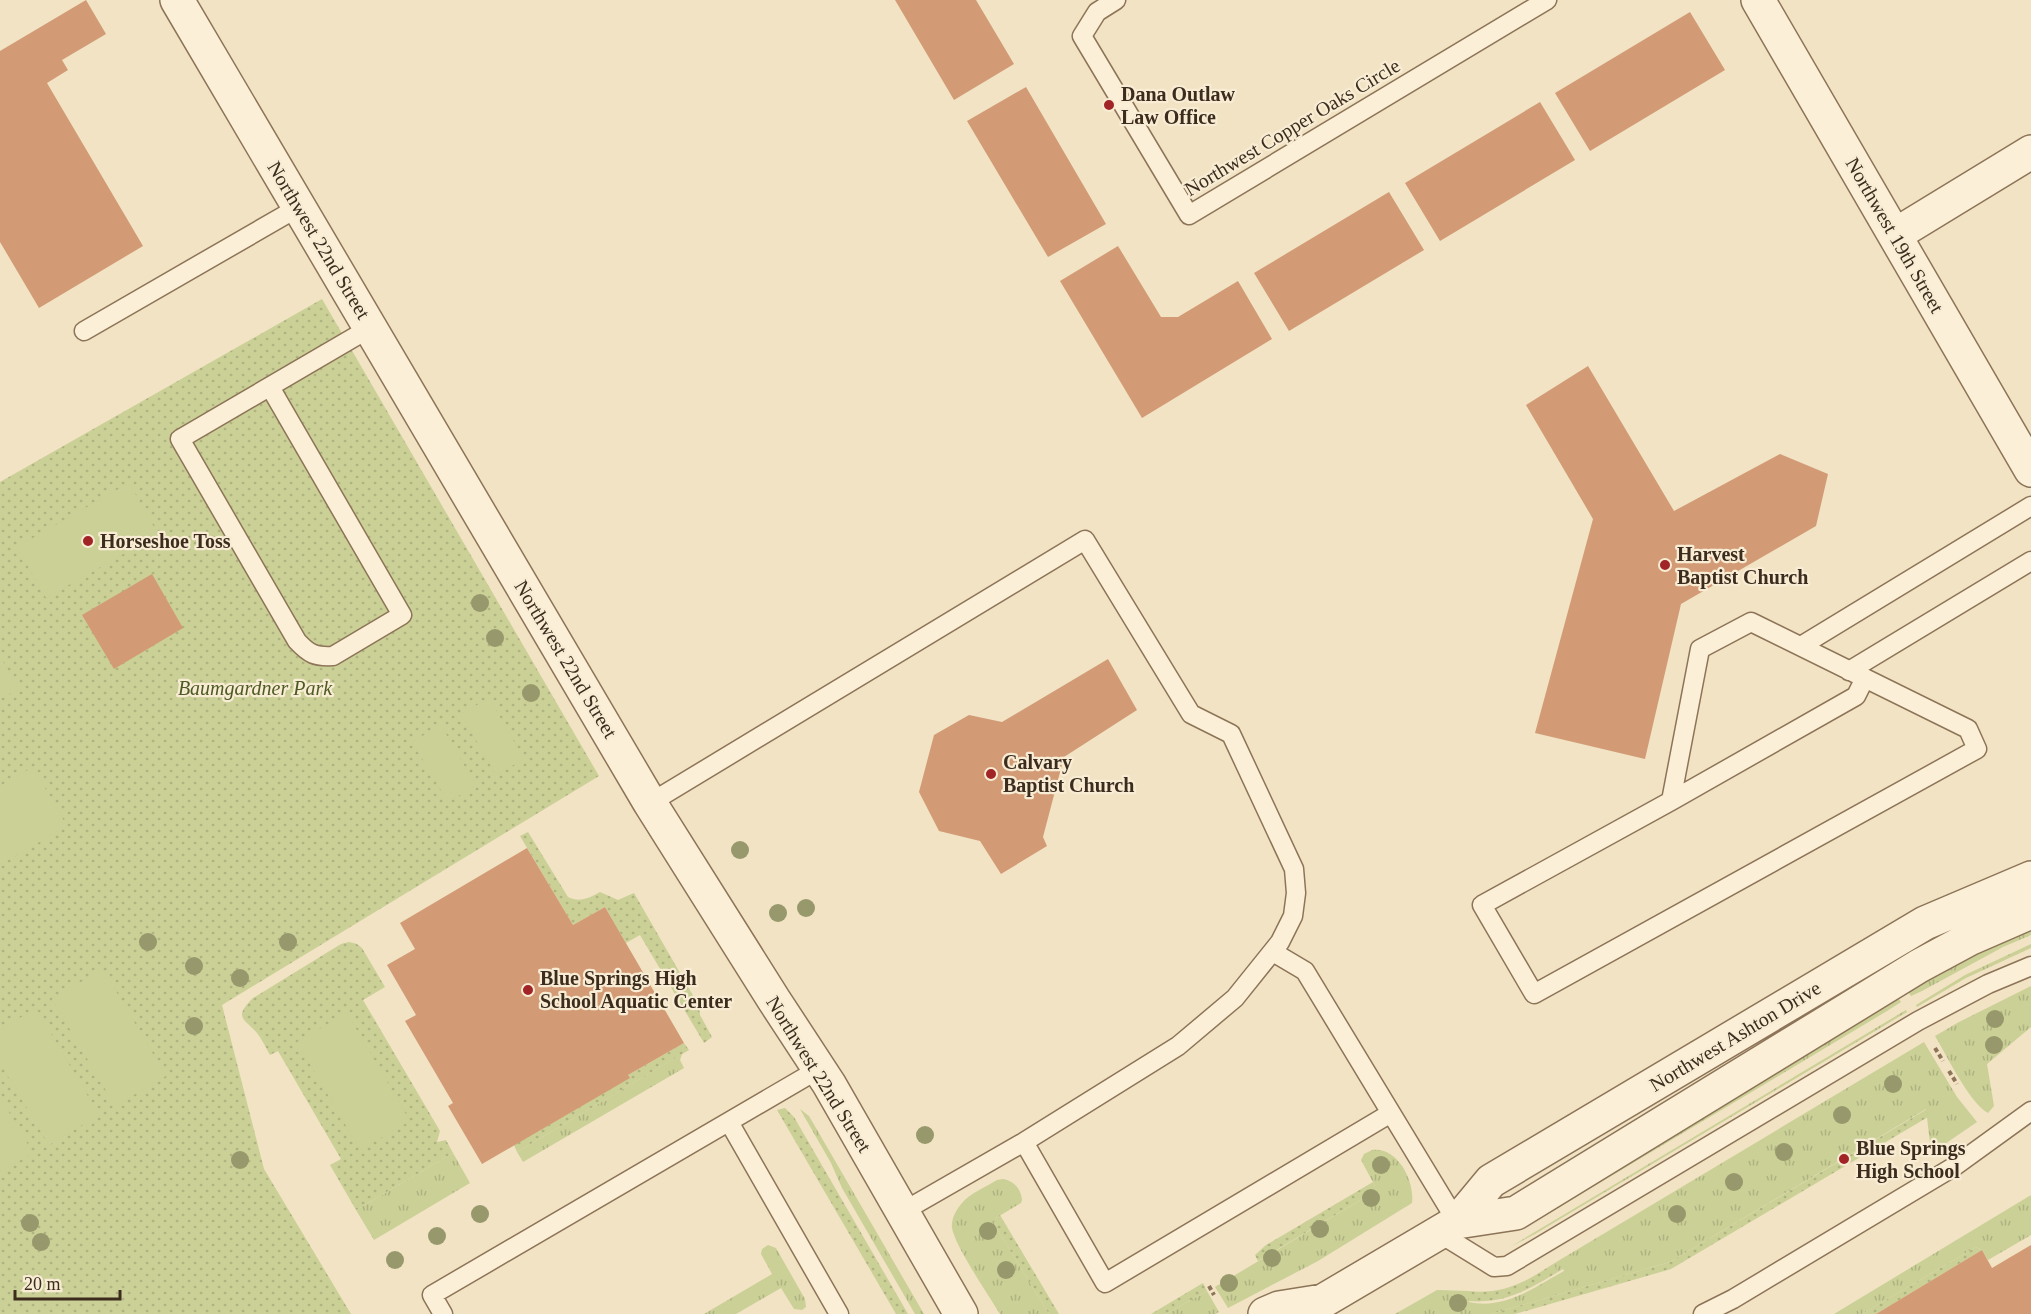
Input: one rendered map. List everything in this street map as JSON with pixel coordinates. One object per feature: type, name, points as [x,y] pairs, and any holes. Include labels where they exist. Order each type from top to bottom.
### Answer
[{"type":"street","name":"Northwest 22nd Street","points":[[177,0],[650,803],[819,1069],[961,1314]]},
{"type":"street","name":"Northwest 19th Street","points":[[1758,0],[2031,470]]},
{"type":"street","points":[[1895,235],[2031,152]]},
{"type":"street","name":"Northwest Ashton Drive","points":[[1265,1314],[1280,1308],[1322,1310],[1448,1228],[1491,1181],[1925,923],[2031,878]]},
{"type":"street","name":"Northwest Ashton Drive","points":[[1448,1228],[1516,1213],[1919,966],[1971,938],[2031,912]]},
{"type":"lane","name":"Northwest Copper Oaks Circle","points":[[1116,0],[1097,12],[1082,36],[1189,215],[1547,0]]},
{"type":"lane","points":[[84,331],[299,207]]},
{"type":"lane","points":[[270,387],[402,615],[333,656],[321,657],[307,652],[297,641],[180,440],[370,328]]},
{"type":"lane","points":[[1801,646],[2031,506]]},
{"type":"lane","points":[[650,803],[1085,540],[1191,714],[1231,734],[1294,869],[1296,893],[1293,916],[1280,942],[1235,998],[1178,1046],[1024,1142],[902,1212]]},
{"type":"lane","points":[[1857,675],[2031,561]]},
{"type":"lane","points":[[1671,801],[1700,650],[1751,622],[1968,729],[1977,748],[1534,994],[1482,905],[1671,801],[1856,696],[1857,675]]},
{"type":"lane","points":[[1273,952],[1305,971],[1392,1113],[1448,1228],[1494,1267],[1507,1266],[1918,1021],[1988,984],[2031,966]]},
{"type":"lane","points":[[443,1314],[432,1295],[819,1069]]},
{"type":"lane","points":[[1703,1314],[1733,1299],[1954,1166],[2031,1111]]},
{"type":"lane","points":[[1024,1142],[1105,1282],[1392,1113]]},
{"type":"lane","points":[[729,1122],[839,1314]]},
{"type":"path","points":[[1935,1048],[1943,1061]]},
{"type":"path","points":[[1949,1071],[1957,1084]]},
{"type":"path","points":[[1209,1286],[1214,1295]]},
{"type":"green space","name":"Baumgardner Park","points":[[322,299],[599,776],[222,1005],[264,1169],[351,1314],[0,1314],[0,482]]},
{"type":"green space","name":"Horseshoe Toss","points":[[129,483],[158,534],[46,598],[17,547]]},
{"type":"green space","points":[[0,656],[18,689],[0,699]]},
{"type":"green space","points":[[489,698],[524,759],[496,775],[461,714]]},
{"type":"green space","points":[[441,725],[476,786],[448,802],[412,742]]},
{"type":"green space","points":[[33,767],[67,826],[0,865],[0,786]]},
{"type":"green space","points":[[528,832],[568,897],[580,900],[600,892],[618,900],[634,893],[699,1006],[700,1015],[712,1037],[704,1043],[640,935],[626,943],[605,907],[573,925],[520,836]]},
{"type":"green space","points":[[2031,927],[2031,935],[2003,947],[1922,991],[1911,996],[1907,990],[1950,966]]},
{"type":"green space","points":[[349,942],[362,948],[385,987],[363,1000],[440,1131],[437,1142],[446,1140],[453,1153],[356,1210],[330,1165],[341,1159],[278,1051],[270,1055],[259,1035],[245,1021],[242,1014],[253,998],[341,944]]},
{"type":"green space","points":[[2031,944],[2031,948],[1966,978],[1917,1007],[1916,1005],[1965,975]]},
{"type":"green space","points":[[103,969],[166,1076],[115,1106],[52,999]]},
{"type":"green space","points":[[2031,986],[2031,1027],[1987,1064],[1994,1106],[1988,1113],[1966,1089],[1935,1036]]},
{"type":"green space","points":[[1897,996],[1901,1002],[1887,1011],[1536,1221],[1533,1216]]},
{"type":"green space","points":[[36,1008],[99,1115],[49,1145],[0,1063],[0,1030]]},
{"type":"green space","points":[[1906,1010],[1907,1012],[1510,1247]]},
{"type":"green space","points":[[347,1013],[410,1121],[360,1150],[297,1042]]},
{"type":"green space","points":[[1924,1042],[1957,1097],[1977,1122],[1939,1148],[1933,1147],[1930,1143],[1926,1109],[1670,1262],[1491,1314],[1395,1314],[1437,1290],[1468,1291],[1469,1302],[1482,1304],[1519,1296],[1564,1271],[1563,1269],[1558,1272],[1553,1264]]},
{"type":"green space","points":[[684,1043],[689,1050],[517,1152],[514,1145]]},
{"type":"green space","points":[[682,1054],[680,1060],[684,1068],[523,1162],[517,1152]]},
{"type":"green space","points":[[0,1097],[33,1153],[0,1172]]},
{"type":"green space","points":[[785,1108],[794,1117],[908,1314],[896,1314],[777,1110]]},
{"type":"green space","points":[[800,1109],[809,1116],[924,1314],[915,1314],[842,1188],[831,1163]]},
{"type":"green space","points":[[1927,1109],[1928,1117],[1671,1269],[1515,1314],[1491,1314],[1670,1262]]},
{"type":"green space","points":[[1372,1150],[1381,1150],[1397,1159],[1408,1176],[1412,1203],[1318,1261],[1228,1308],[1215,1287],[1374,1192],[1375,1186],[1361,1160],[1364,1154]]},
{"type":"green space","points":[[453,1153],[470,1183],[374,1240],[356,1210]]},
{"type":"green space","points":[[1003,1179],[1016,1186],[1022,1200],[1021,1203],[996,1218],[994,1224],[1049,1314],[1000,1314],[954,1236],[952,1221],[962,1203],[978,1190]]},
{"type":"green space","points":[[1373,1182],[1376,1189],[1374,1192],[1258,1261],[1255,1255],[1266,1245]]},
{"type":"green space","points":[[2031,1195],[2031,1235],[1988,1260],[1982,1250],[1976,1247],[1862,1314],[1834,1314]]},
{"type":"green space","points":[[1000,1215],[1059,1314],[1049,1314],[994,1224],[994,1220]]},
{"type":"green space","points":[[768,1245],[776,1248],[805,1299],[806,1307],[802,1310],[794,1309],[781,1288],[736,1314],[704,1314],[772,1274],[761,1254],[762,1249]]},
{"type":"green space","points":[[1976,1247],[1982,1250],[1876,1314],[1862,1314]]},
{"type":"green space","points":[[1553,1264],[1558,1272],[1516,1294],[1494,1300],[1468,1301],[1468,1291],[1492,1291],[1513,1286]]},
{"type":"green space","points":[[1203,1283],[1207,1291],[1166,1314],[1151,1314]]},
{"type":"green space","points":[[1207,1291],[1219,1312],[1215,1314],[1166,1314]]},
{"type":"building","points":[[86,0],[106,34],[62,60],[68,70],[47,83],[143,246],[39,308],[0,242],[0,51]]},
{"type":"building","points":[[895,0],[976,0],[1014,64],[954,100]]},
{"type":"building","points":[[1690,12],[1725,70],[1590,151],[1555,93]]},
{"type":"building","points":[[1026,87],[1106,224],[1048,257],[967,121]]},
{"type":"building","points":[[1540,102],[1575,160],[1440,241],[1405,183]]},
{"type":"building","points":[[1389,192],[1424,250],[1289,331],[1254,273]]},
{"type":"building","points":[[1118,246],[1161,317],[1178,317],[1238,281],[1272,339],[1142,418],[1060,281]]},
{"type":"building","name":"Harvest Baptist Church","points":[[1588,366],[1674,511],[1780,454],[1828,474],[1816,526],[1681,604],[1645,759],[1535,733],[1593,519],[1526,405]]},
{"type":"building","points":[[152,574],[183,628],[114,669],[82,615]]},
{"type":"building","name":"Calvary Baptist Church","points":[[1108,659],[1137,710],[1064,757],[1043,837],[1047,846],[1001,874],[980,841],[939,831],[919,792],[934,735],[969,715],[1002,722]]},
{"type":"building","name":"Blue Springs High School Aquatic Center","points":[[527,848],[573,925],[605,907],[684,1043],[628,1075],[630,1078],[482,1164],[448,1106],[453,1103],[405,1021],[416,1015],[387,965],[415,949],[400,923]]},
{"type":"building","points":[[2031,1245],[2031,1314],[1876,1314],[1982,1250],[1992,1268]]},
{"type":"place","name":"Dana Outlaw Law Office","points":[[1109,105]]},
{"type":"place","name":"Horseshoe Toss","points":[[88,541]]},
{"type":"place","name":"Harvest Baptist Church","points":[[1665,565]]},
{"type":"place","name":"Calvary Baptist Church","points":[[991,774]]},
{"type":"place","name":"Blue Springs High School Aquatic Center","points":[[528,990]]},
{"type":"place","name":"Blue Springs High School","points":[[1844,1159]]}]
